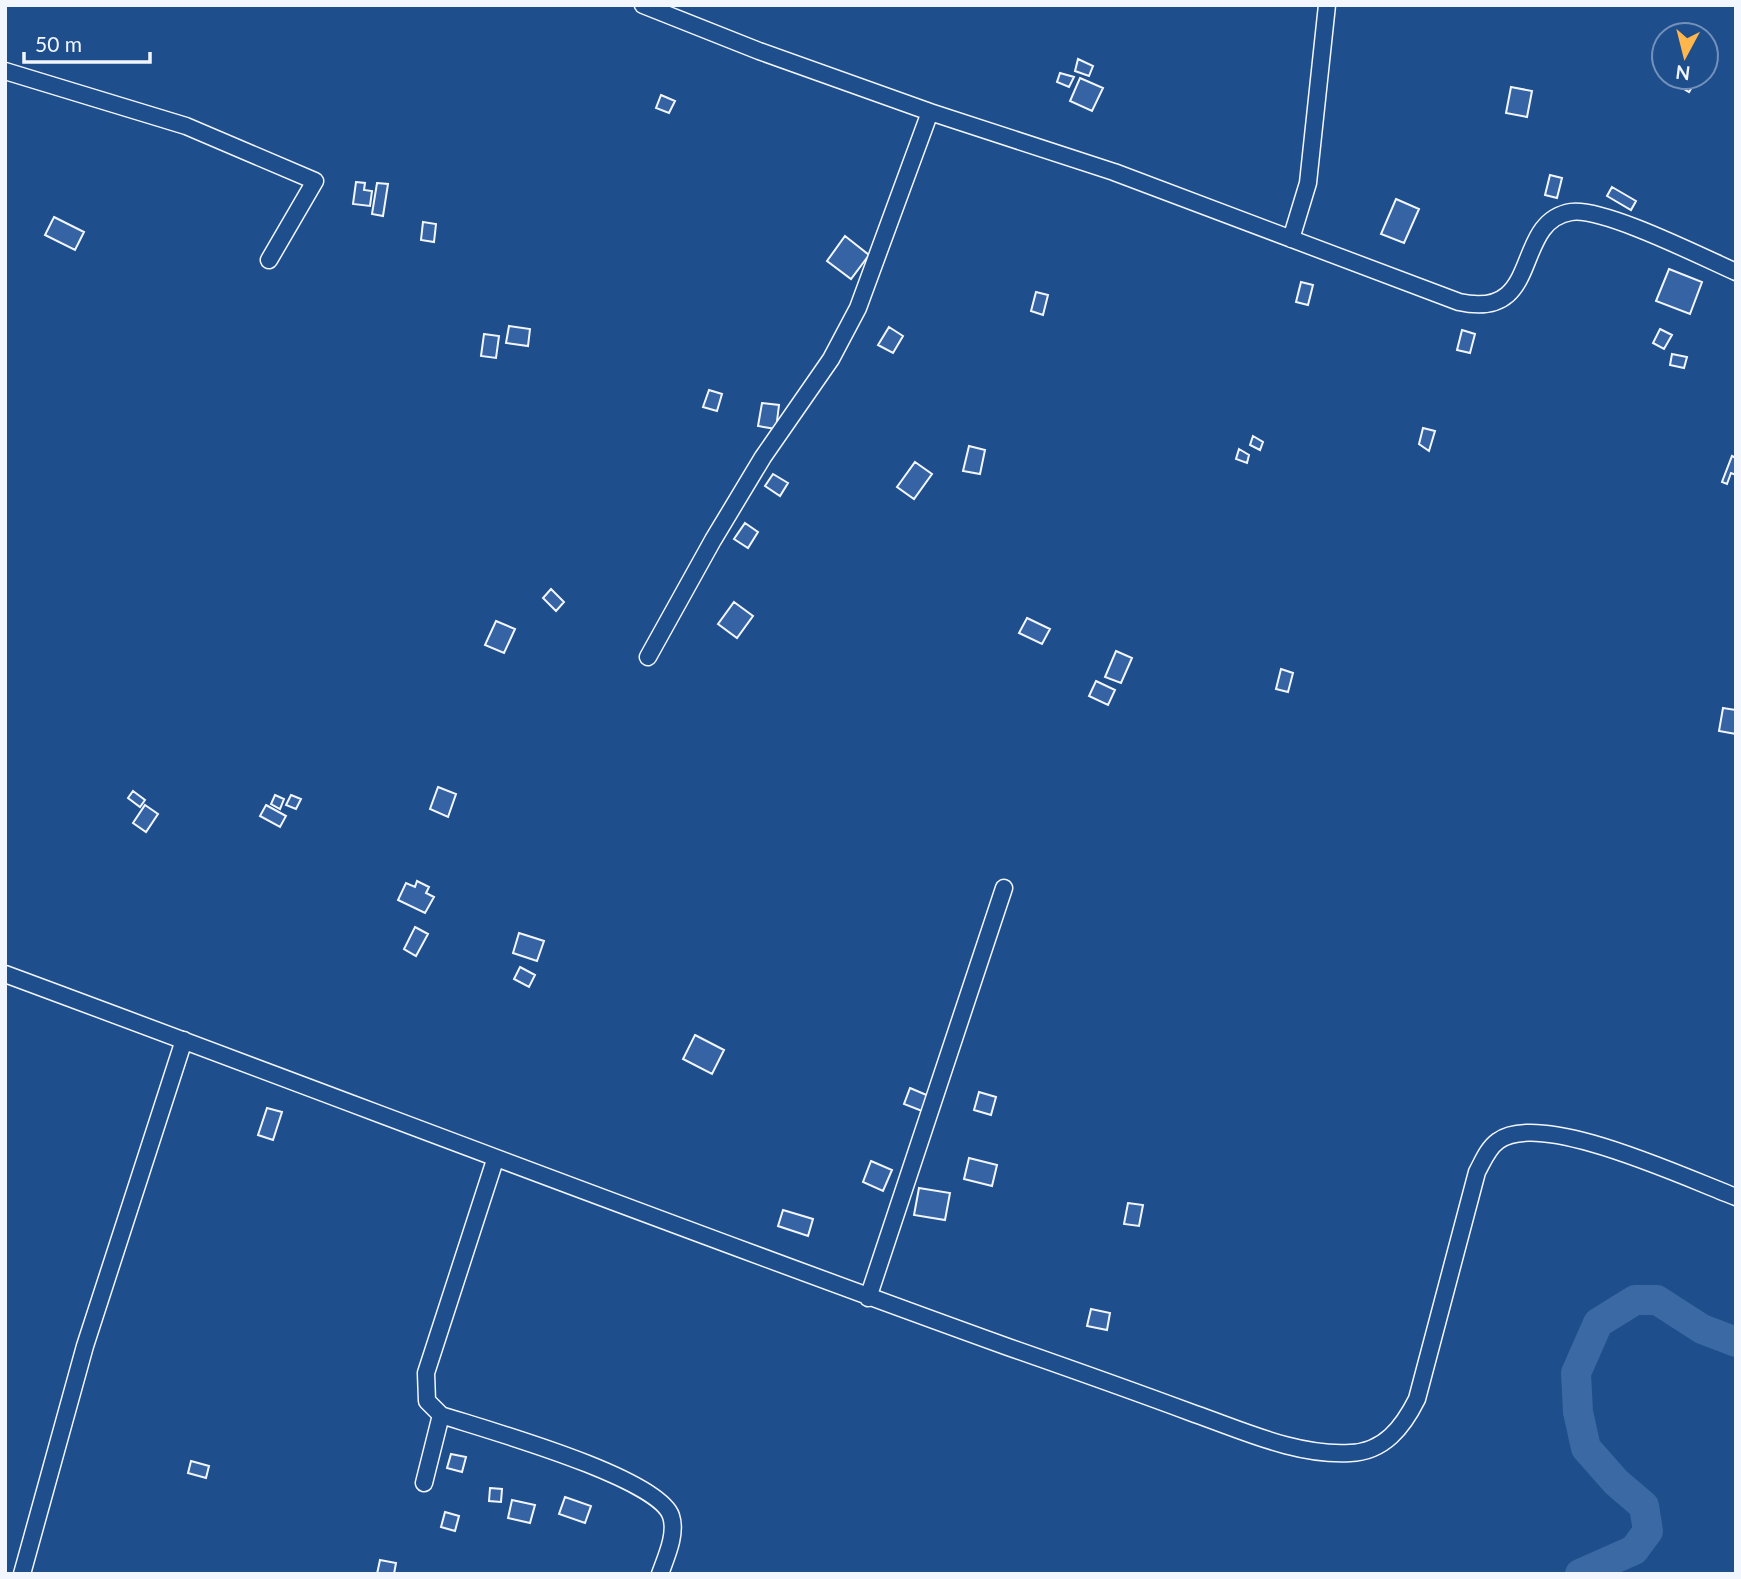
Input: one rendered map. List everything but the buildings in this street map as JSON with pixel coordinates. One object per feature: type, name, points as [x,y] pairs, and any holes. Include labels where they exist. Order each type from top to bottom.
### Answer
[{"type":"street","points":[[643,5],[759,51],[930,112],[1114,172],[1416,287],[1476,306],[1491,305],[1511,293],[1549,224],[1561,215],[1573,212],[1601,215],[1736,272]]},
{"type":"street","points":[[1291,239],[1308,183],[1327,5]]},
{"type":"street","points":[[5,71],[186,126],[316,181],[269,260]]},
{"type":"street","points":[[648,657],[713,540],[763,457],[831,359],[858,308],[930,112]]},
{"type":"street","points":[[868,1298],[1004,888]]},
{"type":"street","points":[[5,974],[868,1298],[1255,1435],[1322,1452],[1353,1454],[1376,1447],[1392,1436],[1407,1420],[1417,1399],[1474,1182],[1488,1152],[1498,1140],[1527,1131],[1575,1137],[1736,1197]]},
{"type":"street","points":[[22,1574],[85,1346],[184,1040]]},
{"type":"street","points":[[495,1160],[426,1373],[427,1401],[441,1415],[590,1464],[648,1492],[671,1515],[673,1530],[660,1574]]},
{"type":"street","points":[[424,1483],[441,1415]]},
{"type":"waterway","points":[[1580,1574],[1634,1550],[1648,1531],[1644,1506],[1616,1482],[1586,1448],[1578,1412],[1576,1373],[1598,1323],[1635,1300],[1657,1300],[1702,1329],[1736,1342]]}]
